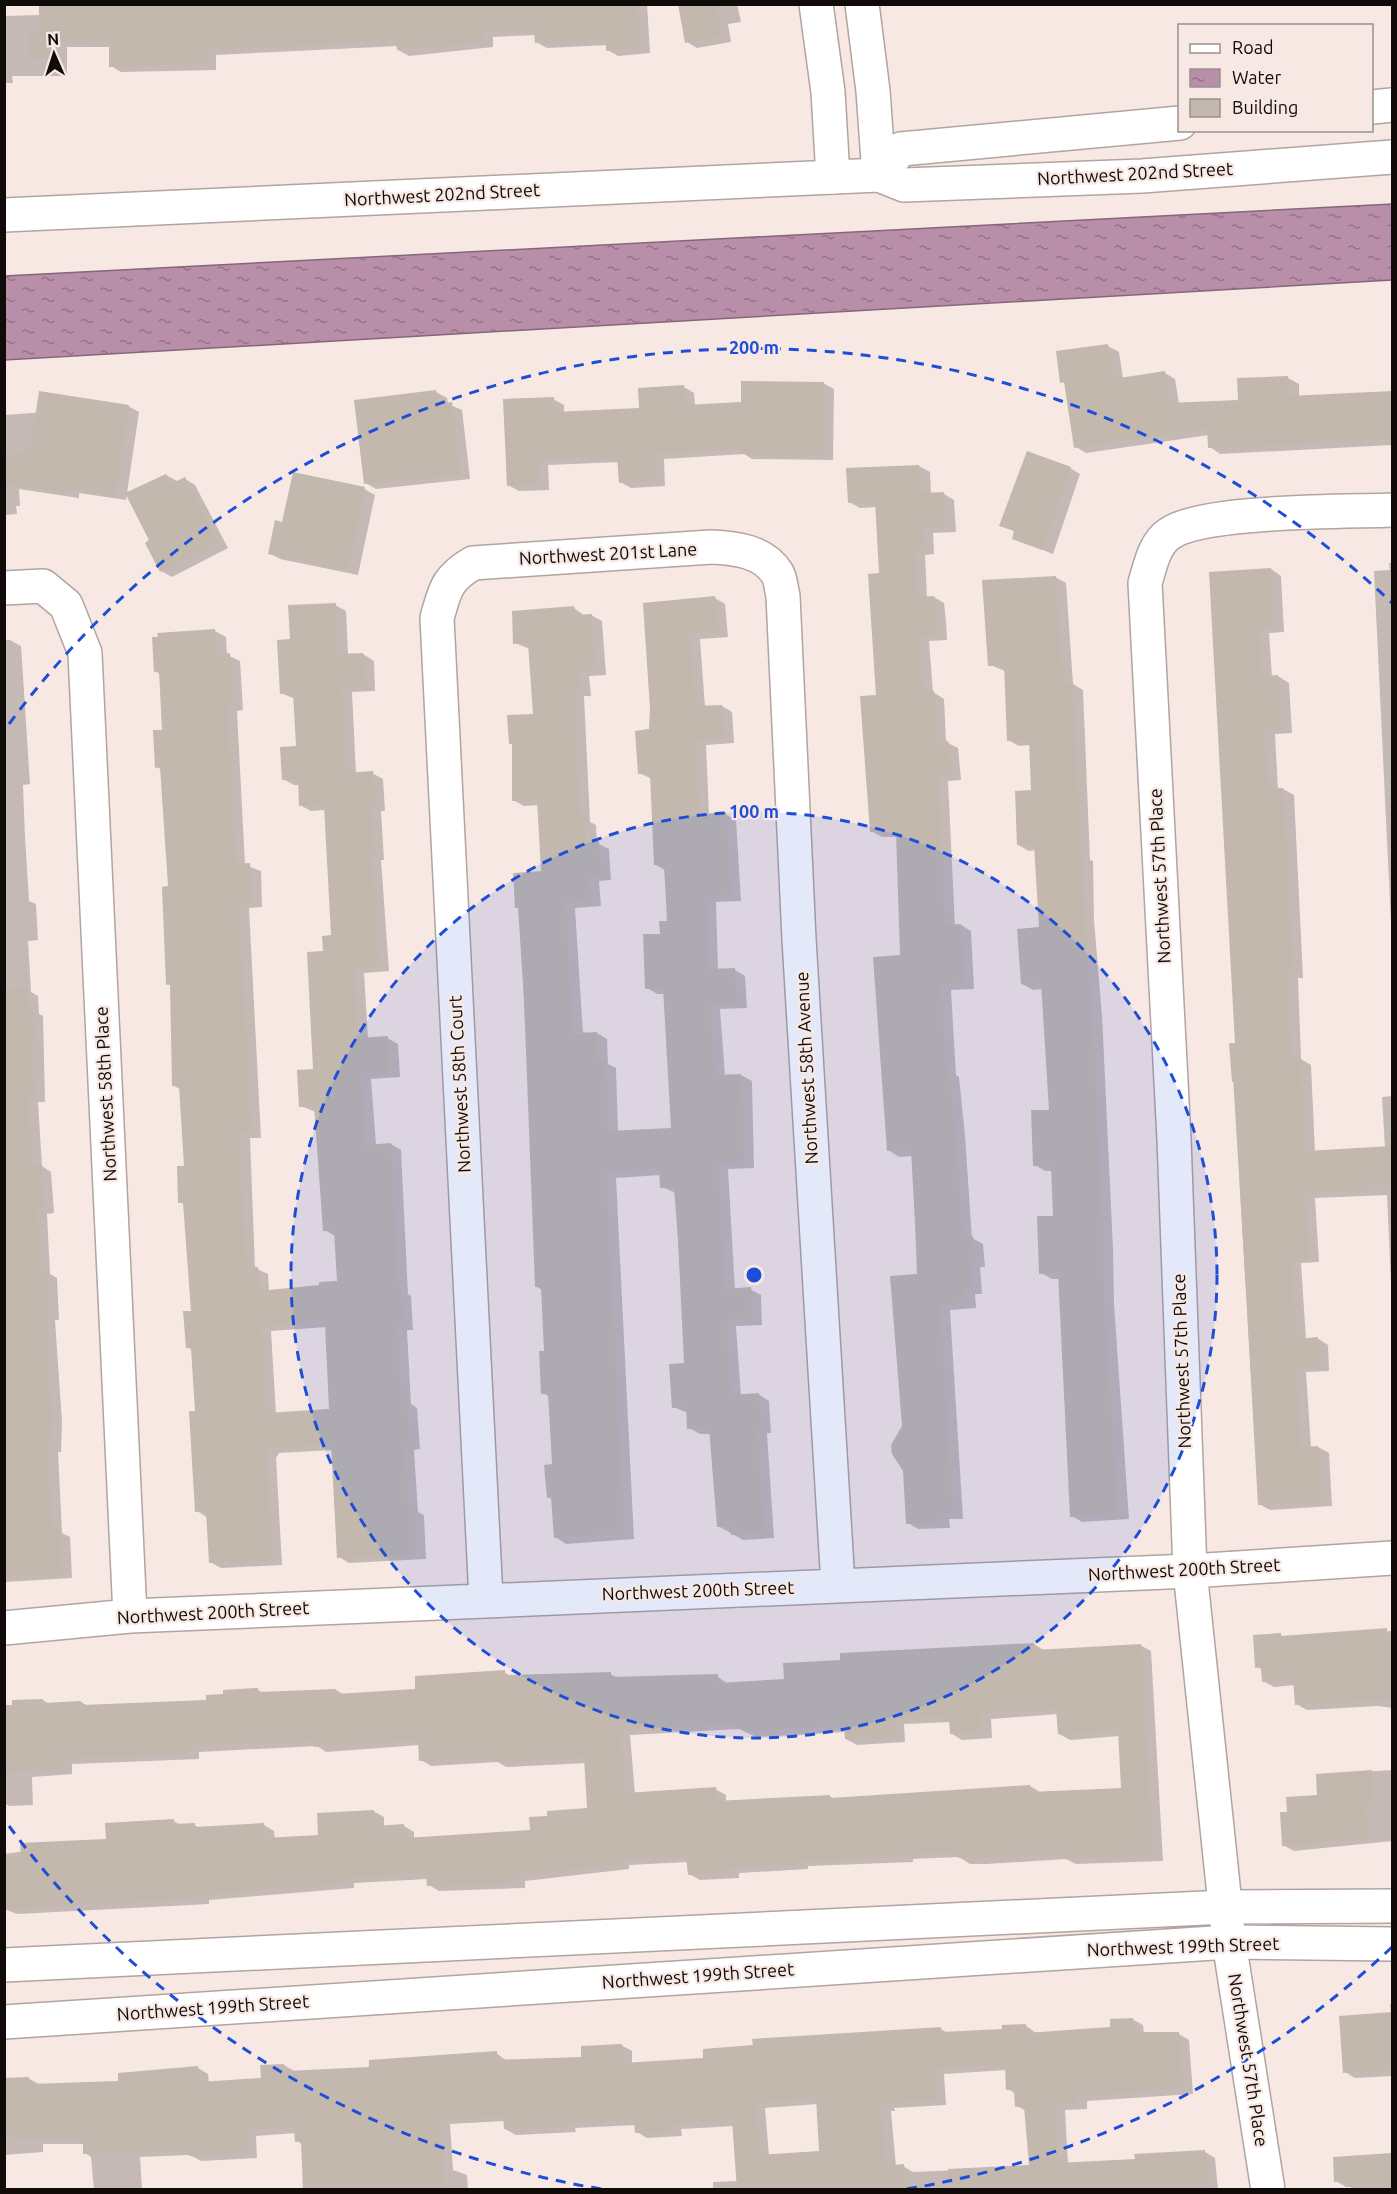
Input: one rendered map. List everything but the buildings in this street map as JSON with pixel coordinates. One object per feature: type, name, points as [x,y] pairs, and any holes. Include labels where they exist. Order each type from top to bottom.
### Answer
[{"type":"street","points":[[816,4],[828,92],[833,177]]},
{"type":"street","points":[[821,38],[864,19],[873,91],[879,175]]},
{"type":"street","points":[[1373,107],[1392,105]]},
{"type":"street","points":[[879,175],[901,149],[1178,123]]},
{"type":"street","name":"Northwest 202nd Street","points":[[4,215],[879,175],[904,185],[1142,176],[1392,157]]},
{"type":"street","name":"Northwest 57th Place","points":[[1268,2190],[1229,1942],[1190,1571],[1174,1139],[1145,583],[1155,553],[1167,534],[1187,525],[1219,518],[1392,510]]},
{"type":"street","name":"Northwest 201st Lane","points":[[455,573],[473,563],[502,560],[711,547],[738,549],[761,558]]},
{"type":"street","name":"Northwest 58th Avenue","points":[[761,558],[777,573],[783,596],[799,939],[838,1585]]},
{"type":"street","name":"Northwest 58th Court","points":[[455,573],[445,590],[437,618],[486,1599]]},
{"type":"street","name":"Northwest 58th Place","points":[[4,588],[43,586],[66,605],[85,653],[130,1616]]},
{"type":"street","name":"Northwest 200th Street","points":[[4,1628],[130,1616],[486,1599],[1190,1571],[1392,1558]]},
{"type":"street","name":"Northwest 199th Street","points":[[4,1965],[1225,1907],[1392,1906]]},
{"type":"street","name":"Northwest 199th Street","points":[[4,2022],[1229,1942],[1392,1944]]},
{"type":"water","points":[[1392,204],[1392,280],[5,360],[5,276]]}]
